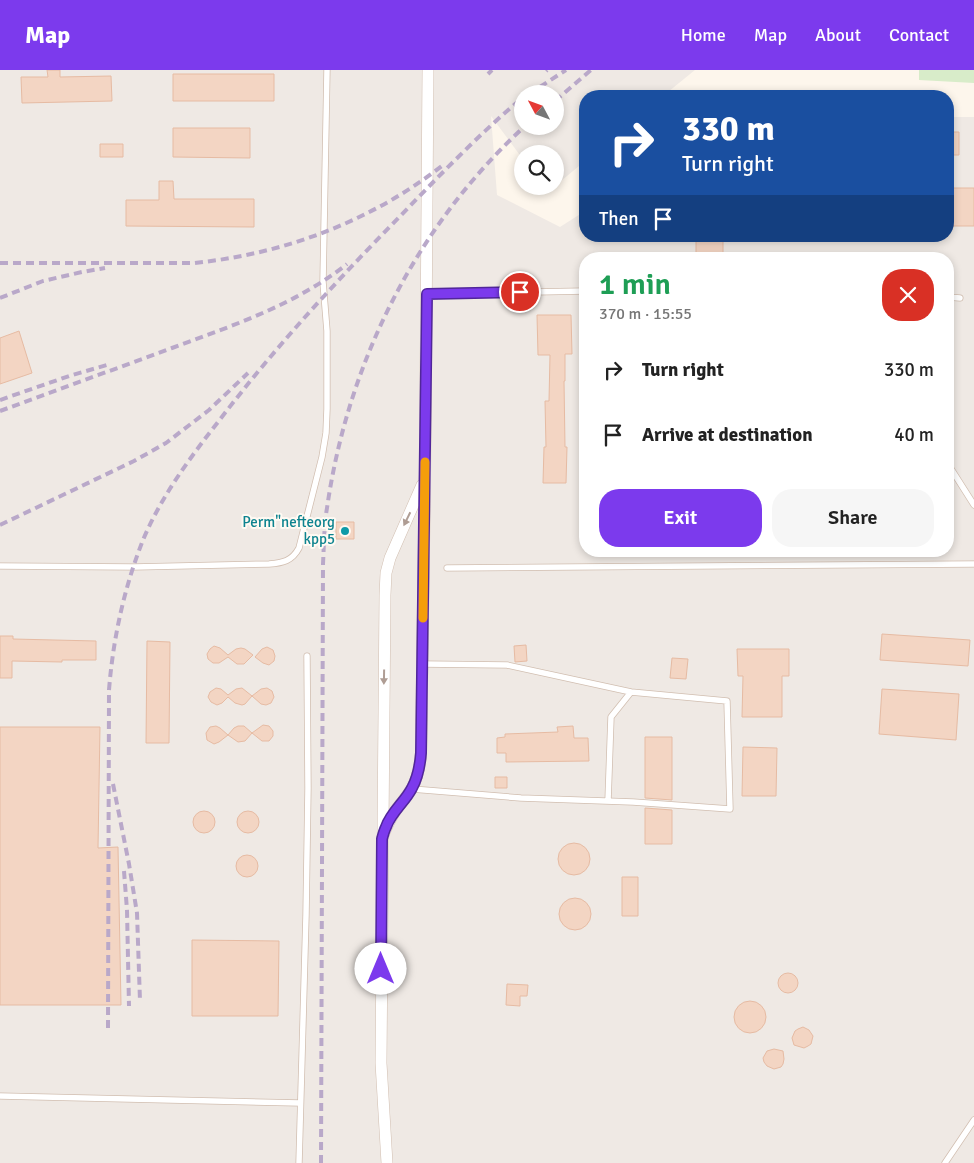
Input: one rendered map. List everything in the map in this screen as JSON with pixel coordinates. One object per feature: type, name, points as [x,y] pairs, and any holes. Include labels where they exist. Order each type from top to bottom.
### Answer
[{"type":"street","points":[[382,839],[390,819],[412,789],[417,778],[421,753],[428,70]]},
{"type":"street","points":[[387,1163],[380,1063],[386,573],[395,545],[420,491],[425,474]]},
{"type":"lane","points":[[0,566],[134,567],[269,564],[285,562],[296,554],[316,484],[326,433],[327,330],[323,282],[327,70]]},
{"type":"lane","points":[[427,294],[579,291]]},
{"type":"lane","points":[[954,298],[960,298]]},
{"type":"lane","points":[[954,473],[974,505]]},
{"type":"lane","points":[[447,568],[974,564]]},
{"type":"lane","points":[[298,1163],[306,915],[308,798],[307,656]]},
{"type":"lane","points":[[412,789],[521,798],[608,801],[730,809],[727,701],[632,692],[507,665],[422,664]]},
{"type":"lane","points":[[608,801],[610,717],[632,692]]},
{"type":"lane","points":[[0,1096],[300,1103]]},
{"type":"lane","points":[[945,1163],[974,1120]]},
{"type":"shaded area","points":[[0,70],[695,70],[670,90],[579,90],[579,166],[564,178],[564,145],[514,145],[514,147],[491,116],[497,195],[560,227],[579,215],[579,242],[954,242],[954,117],[974,117],[974,1163],[0,1163]]},
{"type":"green space","points":[[919,70],[974,70],[974,83],[919,80]]},
{"type":"building","points":[[47,70],[60,70],[60,77],[111,76],[112,101],[22,103],[21,77],[48,77]]},
{"type":"building","points":[[173,74],[274,74],[274,101],[173,101]]},
{"type":"building","points":[[173,128],[250,128],[250,158],[173,157]]},
{"type":"building","points":[[954,132],[959,132],[959,155],[954,155]]},
{"type":"building","points":[[100,144],[123,144],[123,157],[100,157]]},
{"type":"building","points":[[159,181],[173,181],[174,199],[254,199],[254,227],[126,226],[126,200],[159,200]]},
{"type":"building","points":[[954,188],[974,188],[974,226],[954,226]]},
{"type":"building","points":[[696,242],[723,242],[723,252],[696,252]]},
{"type":"building","points":[[537,315],[571,315],[572,354],[565,354],[564,381],[565,447],[567,447],[566,483],[543,483],[544,447],[546,447],[545,401],[549,401],[550,355],[538,355]]},
{"type":"building","points":[[19,331],[32,373],[0,384],[0,338]]},
{"type":"building","name":"Perm\"nefteorg kpp5","points":[[336,522],[354,522],[354,539],[336,539]]},
{"type":"building","points":[[882,634],[970,640],[968,666],[880,660]]},
{"type":"building","points":[[0,636],[13,636],[13,639],[96,641],[96,660],[62,660],[62,662],[12,661],[12,678],[0,678]]},
{"type":"building","points":[[147,641],[170,642],[169,743],[146,743]]},
{"type":"building","points":[[526,645],[527,661],[515,662],[514,646]]},
{"type":"building","points":[[214,646],[220,648],[228,655],[241,648],[253,655],[244,664],[237,664],[228,657],[219,663],[213,663],[208,659],[207,654]]},
{"type":"building","points":[[267,647],[273,650],[275,656],[274,661],[269,665],[255,657],[262,649]]},
{"type":"building","points":[[737,649],[789,649],[789,676],[782,676],[782,717],[742,717],[743,676],[738,676]]},
{"type":"building","points":[[672,658],[688,659],[686,679],[670,678]]},
{"type":"building","points":[[216,688],[221,689],[228,695],[236,689],[242,688],[252,696],[242,705],[235,703],[228,697],[217,705],[211,702],[208,697],[210,692]]},
{"type":"building","points":[[267,688],[272,691],[274,697],[271,703],[266,705],[261,704],[252,696],[261,689]]},
{"type":"building","points":[[882,689],[959,694],[956,740],[879,734]]},
{"type":"building","points":[[263,725],[269,726],[273,731],[273,736],[269,741],[262,741],[252,733]]},
{"type":"building","points":[[216,726],[228,735],[214,744],[207,740],[206,733],[210,727]]},
{"type":"building","points":[[238,726],[244,726],[252,733],[245,741],[238,742],[228,735]]},
{"type":"building","points":[[573,726],[574,738],[588,738],[589,761],[506,762],[506,753],[497,753],[497,738],[505,737],[505,734],[558,732],[557,727]]},
{"type":"building","points":[[0,727],[100,727],[98,848],[118,847],[121,1005],[0,1005]]},
{"type":"building","points":[[645,737],[672,737],[672,800],[645,798]]},
{"type":"building","points":[[743,747],[777,748],[776,796],[742,796]]},
{"type":"building","points":[[495,777],[507,777],[507,788],[495,788]]},
{"type":"building","points":[[645,808],[672,810],[672,844],[645,844]]},
{"type":"building","points":[[204,811],[212,814],[215,822],[212,830],[204,833],[196,830],[193,822],[196,814]]},
{"type":"building","points":[[248,811],[256,814],[259,822],[256,830],[248,833],[240,830],[237,822],[240,814]]},
{"type":"building","points":[[574,843],[580,844],[585,848],[589,853],[589,865],[585,870],[580,874],[574,875],[568,874],[563,870],[559,865],[558,859],[559,853],[563,848],[568,844]]},
{"type":"building","points":[[247,855],[255,858],[258,866],[255,874],[247,877],[239,874],[236,866],[239,858]]},
{"type":"building","points":[[622,877],[638,877],[638,916],[622,916]]},
{"type":"building","points":[[575,898],[581,899],[586,903],[590,908],[590,920],[586,925],[581,929],[575,930],[569,929],[564,925],[560,920],[559,914],[560,908],[564,903],[569,899]]},
{"type":"building","points":[[192,940],[279,941],[278,1016],[192,1016]]},
{"type":"building","points":[[788,973],[795,976],[798,983],[795,990],[788,993],[781,990],[778,983],[781,976]]},
{"type":"building","points":[[507,984],[528,985],[527,996],[520,996],[520,1006],[506,1005]]},
{"type":"building","points":[[750,1001],[756,1002],[761,1006],[765,1011],[765,1023],[761,1028],[756,1032],[750,1033],[744,1032],[739,1028],[735,1023],[734,1017],[735,1011],[739,1006],[744,1002]]},
{"type":"building","points":[[803,1027],[809,1030],[813,1036],[811,1044],[804,1048],[794,1045],[792,1038],[795,1031]]},
{"type":"building","points":[[774,1049],[783,1051],[784,1059],[781,1067],[774,1069],[767,1066],[763,1058],[767,1051]]},
{"type":"railway","points":[[488,74],[492,70]]},
{"type":"railway","points":[[543,85],[566,70]]},
{"type":"railway","points":[[564,93],[591,70]]},
{"type":"railway","points":[[108,1028],[109,690],[120,614],[136,558],[150,524],[186,464],[236,398],[293,330],[428,187],[514,105]]},
{"type":"railway","points":[[321,1163],[323,564],[326,515],[337,454],[351,401],[370,349],[393,300],[420,252],[451,207],[486,165],[516,135]]},
{"type":"railway","points":[[0,263],[194,263],[228,259],[261,252],[326,232],[357,218],[387,203],[443,165]]},
{"type":"railway","points":[[0,411],[263,313],[306,291],[347,264]]},
{"type":"railway","points":[[0,298],[43,281],[105,268]]},
{"type":"railway","points":[[0,400],[107,365]]},
{"type":"railway","points":[[0,525],[134,461],[166,443],[209,410],[248,373]]},
{"type":"railway","points":[[113,784],[137,913],[140,1001]]},
{"type":"railway","points":[[124,871],[127,910],[129,1006]]},
{"type":"slow traffic","points":[[423,618],[425,462]]},
{"type":"place","name":"Perm\"nefteorg kpp5","points":[[345,531]]},
{"type":"route","points":[[381,969],[382,839],[390,819],[412,789],[417,778],[421,753],[427,294],[520,292]]}]
